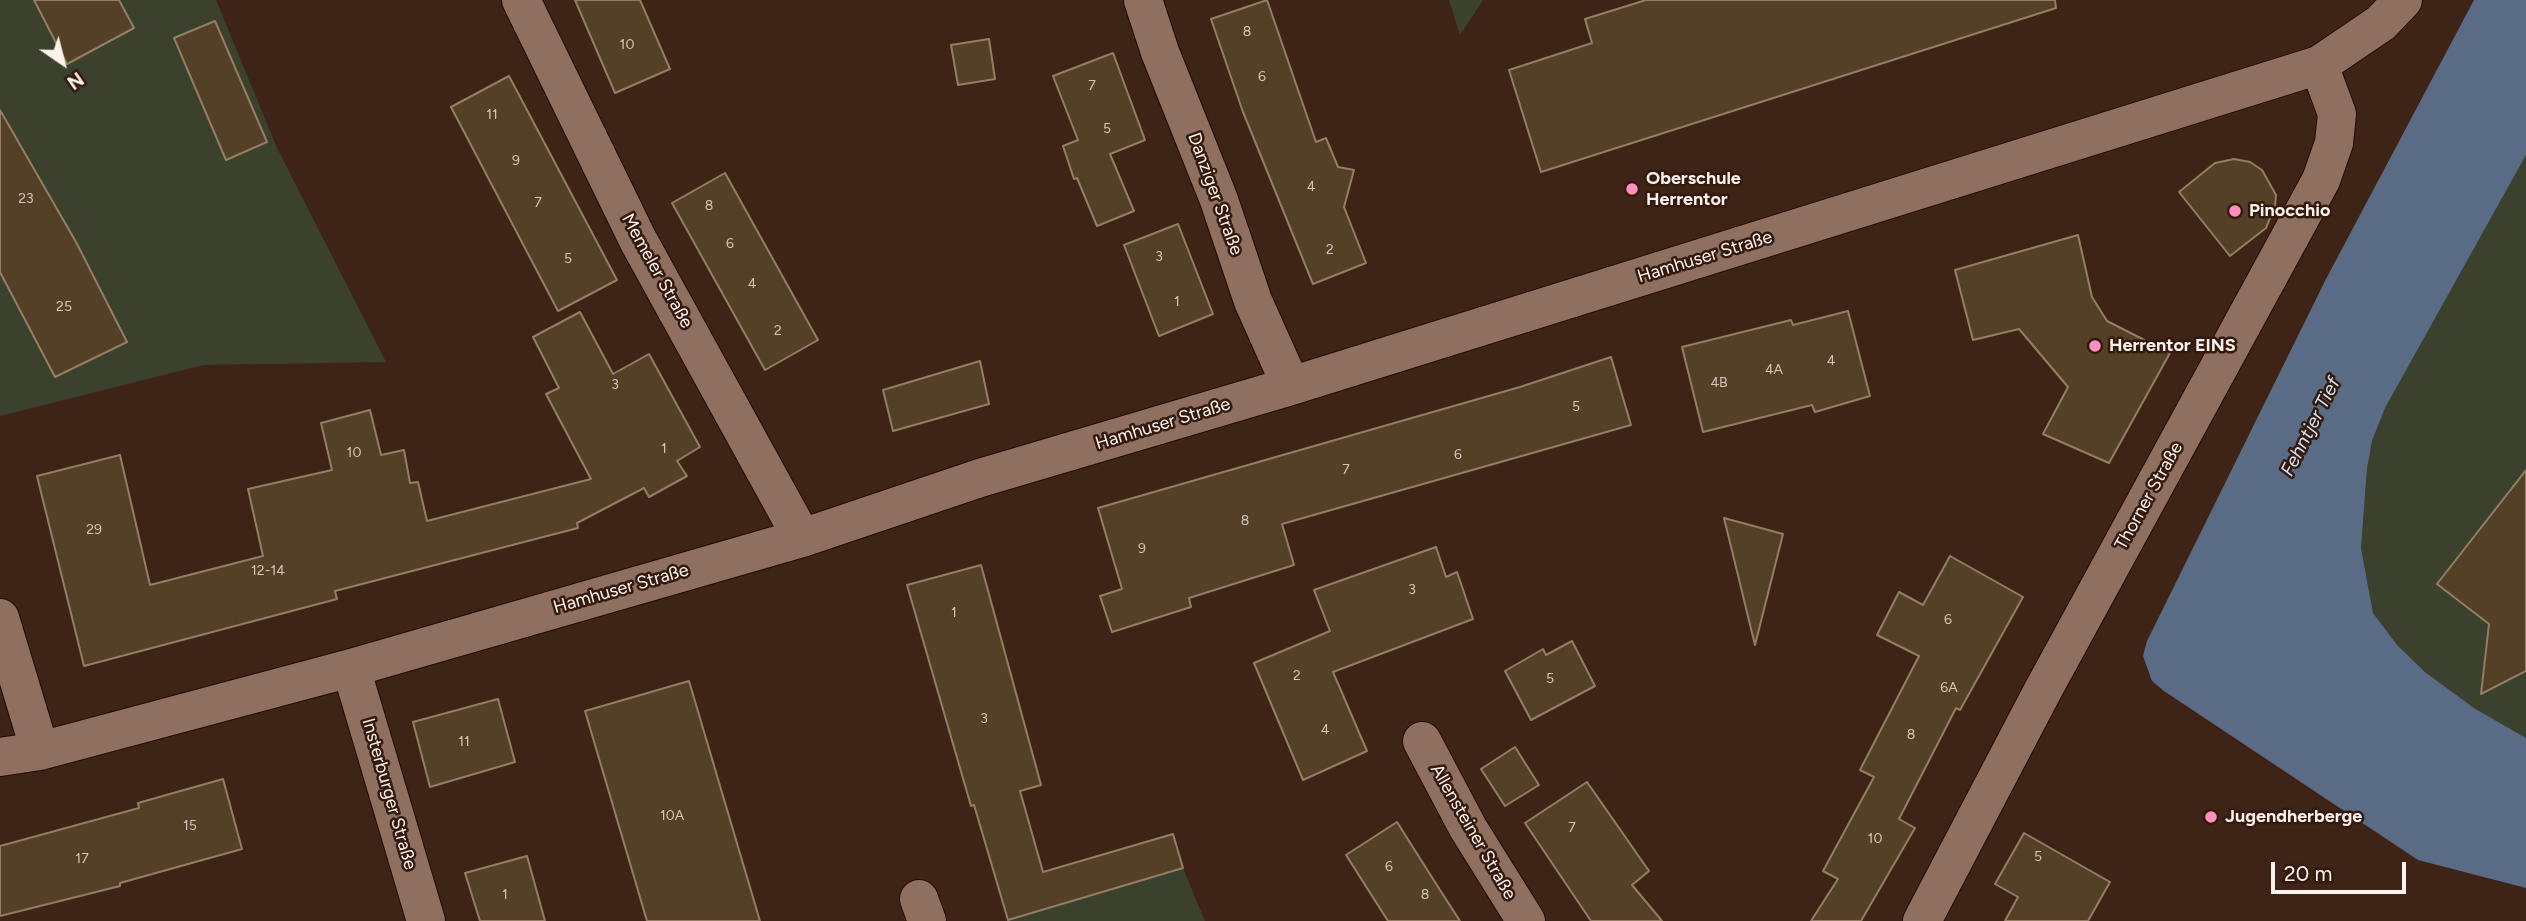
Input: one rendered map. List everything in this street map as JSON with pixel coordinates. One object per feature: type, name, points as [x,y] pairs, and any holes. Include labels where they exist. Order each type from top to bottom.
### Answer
[{"type":"street","name":"Memeler Straße","points":[[520,0],[638,240],[802,538]]},
{"type":"street","name":"Danziger Straße","points":[[1143,0],[1160,52],[1219,200],[1253,301],[1292,386]]},
{"type":"street","name":"Hamhuser Straße","points":[[0,757],[40,751],[351,668],[802,538],[980,478],[1292,386],[2319,65],[2381,23],[2403,0]]},
{"type":"street","name":"Thorner Straße","points":[[1922,921],[2042,692],[2321,180],[2334,143],[2337,114],[2319,65]]},
{"type":"street","points":[[0,618],[40,751]]},
{"type":"street","name":"Insterburger Straße","points":[[351,668],[426,921]]},
{"type":"street","name":"Allensteiner Straße","points":[[1422,741],[1468,828],[1526,921]]},
{"type":"green space","points":[[0,0],[216,0],[277,148],[386,362],[203,365],[0,416]]},
{"type":"green space","points":[[1449,0],[1483,0],[1460,35]]},
{"type":"green space","points":[[2526,155],[2526,738],[2474,708],[2425,672],[2398,646],[2373,613],[2361,548],[2367,469],[2372,441],[2385,408]]},
{"type":"green space","points":[[1183,868],[1205,921],[1007,921],[1008,920]]},
{"type":"water","name":"Fehntjer Tief","points":[[2474,0],[2526,0],[2526,155],[2385,408],[2372,441],[2367,469],[2361,548],[2373,613],[2398,646],[2425,672],[2474,708],[2526,738],[2526,888],[2418,860],[2164,691],[2152,681],[2143,656],[2147,641],[2326,279]]},
{"type":"building","points":[[34,0],[119,0],[134,28],[67,64]]},
{"type":"building","points":[[575,0],[640,0],[670,69],[615,93]]},
{"type":"building","points":[[1267,0],[1316,142],[1326,138],[1338,167],[1354,170],[1344,207],[1366,263],[1313,284],[1243,112],[1211,19]]},
{"type":"building","points":[[1646,0],[2055,0],[2056,8],[1541,172],[1509,70],[1592,43],[1585,19]]},
{"type":"building","points":[[215,21],[267,142],[226,160],[174,38]]},
{"type":"building","points":[[989,39],[995,79],[958,85],[951,45]]},
{"type":"building","points":[[1113,53],[1145,140],[1110,154],[1134,211],[1097,226],[1077,178],[1074,179],[1063,146],[1078,140],[1053,76]]},
{"type":"building","points":[[509,76],[617,280],[558,311],[451,107]]},
{"type":"building","points":[[0,110],[76,242],[127,342],[55,377],[0,272]]},
{"type":"building","name":"Pinocchio","points":[[2234,159],[2250,162],[2262,170],[2276,195],[2275,206],[2266,228],[2230,256],[2179,192],[2215,163]]},
{"type":"building","points":[[725,173],[818,340],[765,370],[672,203]]},
{"type":"building","points":[[1178,224],[1213,314],[1159,336],[1124,245]]},
{"type":"building","name":"Herrentor EINS","points":[[2078,235],[2092,297],[2107,321],[2170,353],[2109,463],[2043,434],[2068,387],[2019,329],[1973,340],[1955,270]]},
{"type":"building","points":[[1848,311],[1870,396],[1815,412],[1812,405],[1703,432],[1682,347],[1791,320],[1793,325]]},
{"type":"building","points":[[580,312],[613,374],[649,354],[700,447],[677,461],[687,476],[649,497],[644,488],[577,523],[578,528],[335,591],[337,599],[84,666],[37,476],[120,455],[150,585],[263,556],[248,489],[332,470],[321,423],[370,410],[381,455],[404,450],[410,483],[418,482],[427,521],[591,479],[546,394],[559,388],[533,337]]},
{"type":"building","points":[[1611,357],[1631,425],[1282,524],[1294,565],[1189,598],[1191,607],[1112,632],[1100,596],[1122,589],[1098,508],[1520,387]]},
{"type":"building","points":[[980,361],[989,404],[893,431],[883,390]]},
{"type":"building","points":[[2526,470],[2526,671],[2481,694],[2489,624],[2437,584]]},
{"type":"building","points":[[1724,518],[1783,534],[1755,645]]},
{"type":"building","points":[[1436,547],[1446,577],[1457,572],[1473,619],[1333,672],[1367,751],[1303,780],[1254,663],[1330,631],[1314,590]]},
{"type":"building","points":[[1950,556],[2023,597],[1960,710],[1956,708],[1899,819],[1915,828],[1861,921],[1811,921],[1838,879],[1823,871],[1874,777],[1860,770],[1919,656],[1877,635],[1899,592],[1923,605]]},
{"type":"building","points":[[981,565],[1041,785],[1020,791],[1043,872],[1173,834],[1183,868],[1008,920],[974,805],[971,806],[907,585]]},
{"type":"building","points":[[1572,641],[1595,686],[1531,720],[1505,671],[1543,649],[1546,655]]},
{"type":"building","points":[[689,681],[760,921],[647,921],[585,711]]},
{"type":"building","points":[[498,699],[515,762],[430,787],[413,722]]},
{"type":"building","points":[[1515,747],[1539,785],[1505,806],[1481,769]]},
{"type":"building","points":[[223,779],[242,849],[120,883],[120,886],[0,916],[0,846],[139,808],[138,803]]},
{"type":"building","points":[[1587,782],[1649,871],[1632,885],[1662,921],[1591,921],[1525,823]]},
{"type":"building","points":[[1397,822],[1460,921],[1388,921],[1346,855]]},
{"type":"building","points":[[2024,833],[2110,882],[2088,921],[2005,921],[2018,897],[1995,884]]},
{"type":"building","points":[[527,856],[545,921],[480,921],[465,873]]},
{"type":"place","name":"Oberschule Herrentor","points":[[1632,189]]},
{"type":"place","name":"Pinocchio","points":[[2235,211]]},
{"type":"place","name":"Herrentor EINS","points":[[2095,346]]},
{"type":"place","name":"Jugendherberge","points":[[2211,817]]}]
